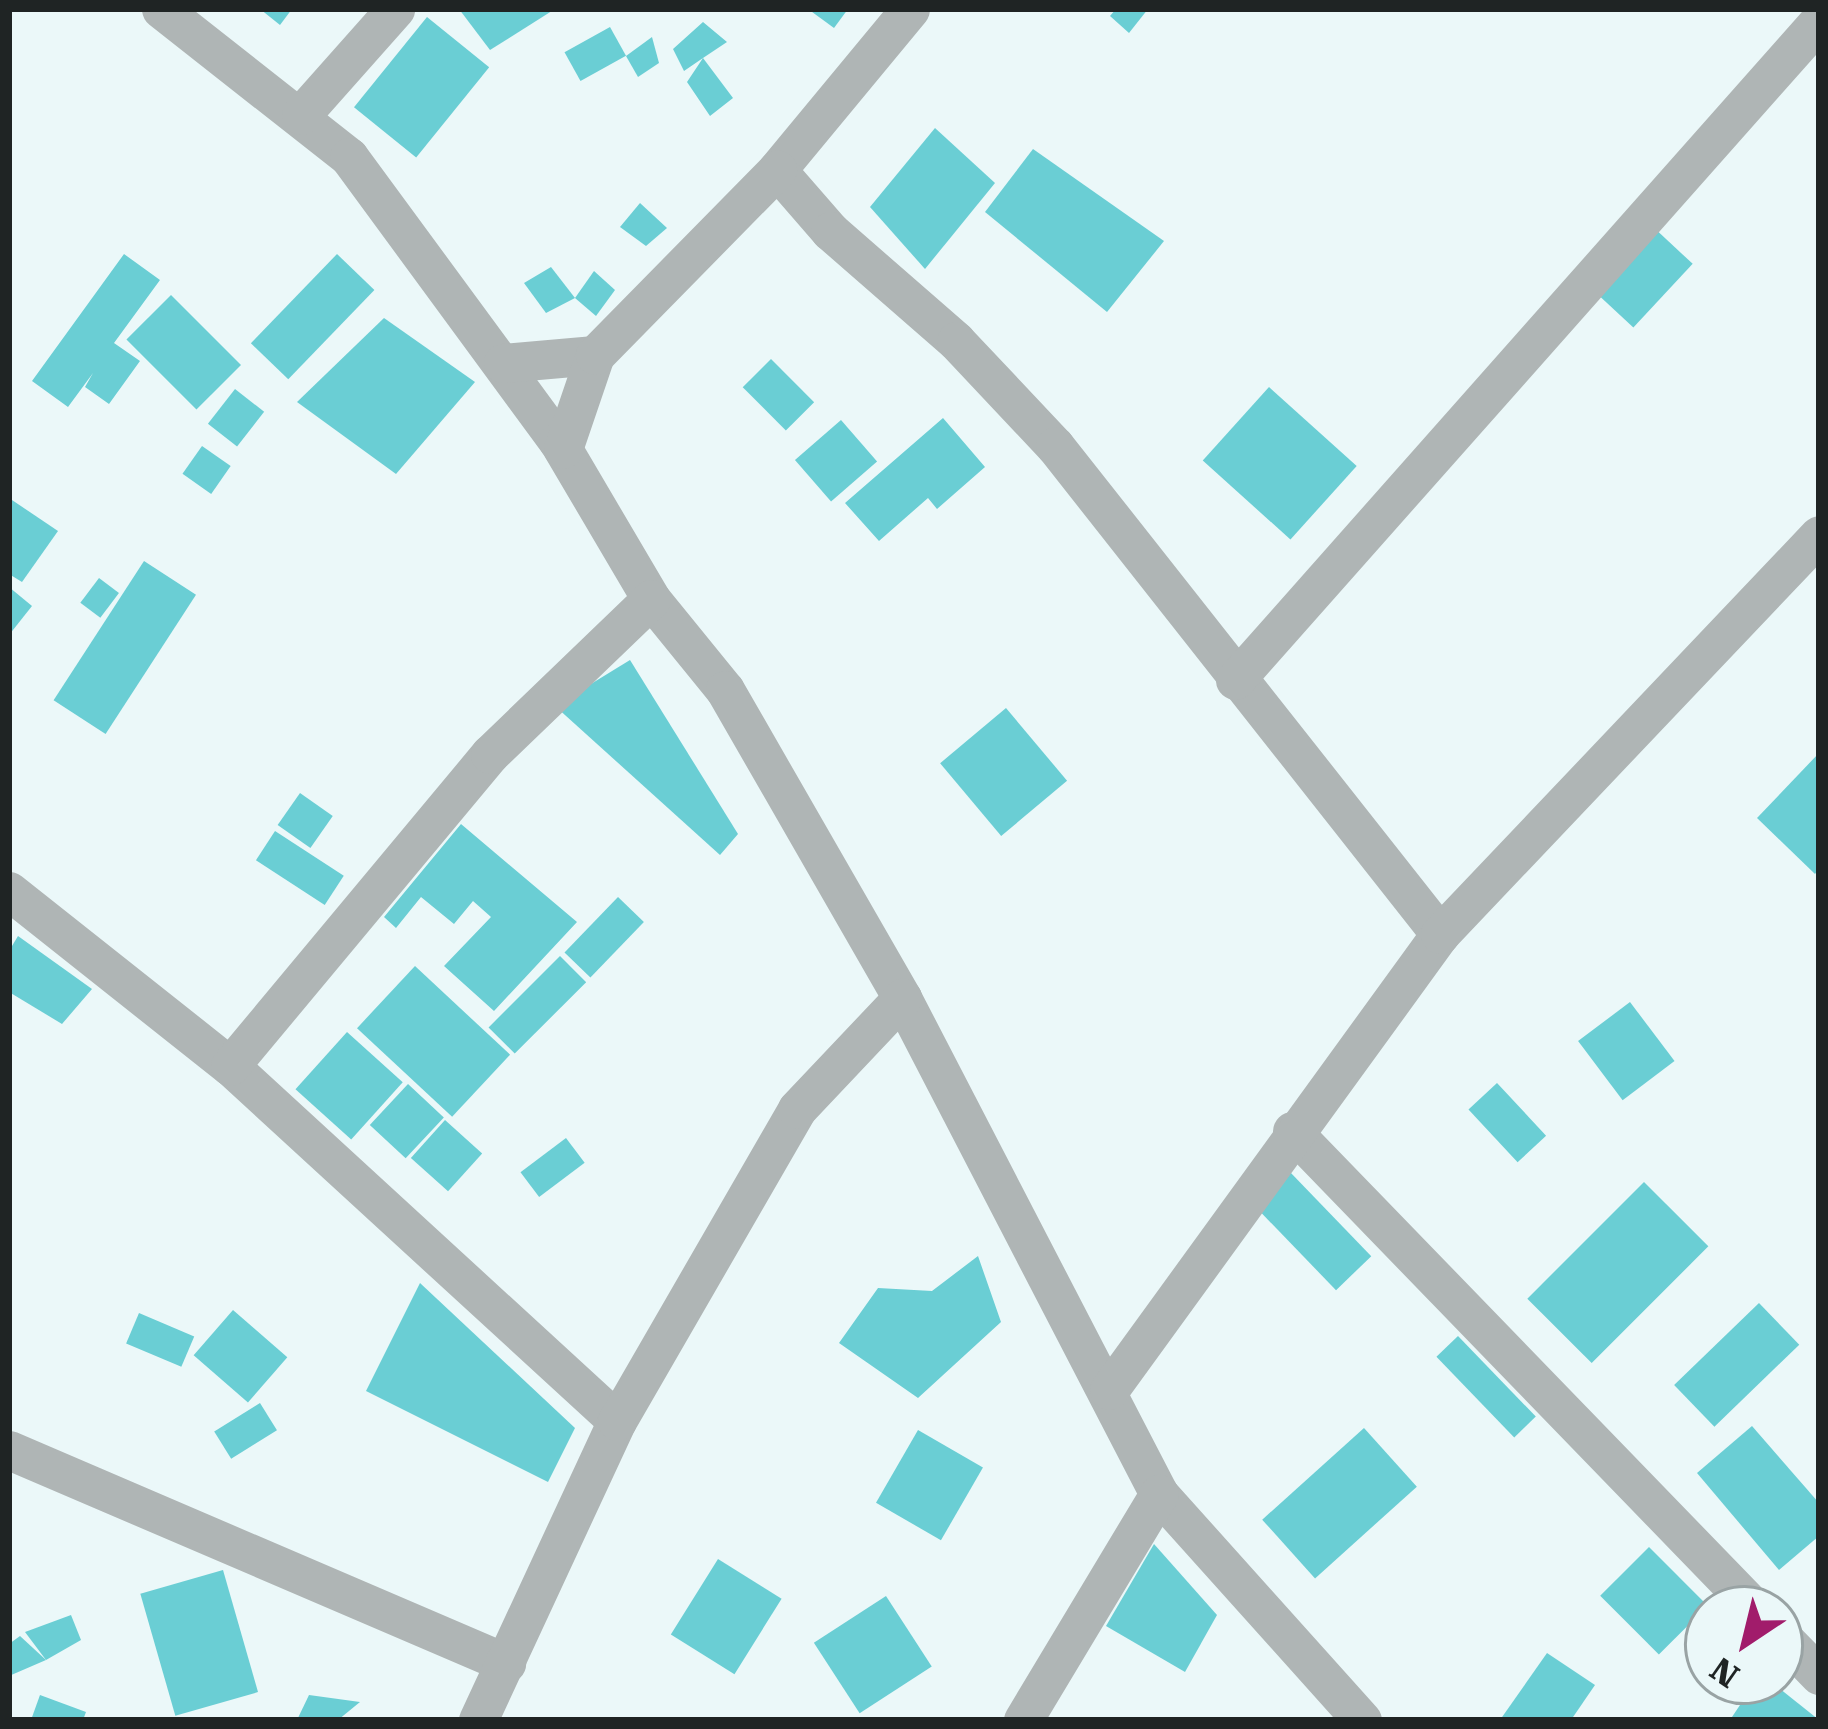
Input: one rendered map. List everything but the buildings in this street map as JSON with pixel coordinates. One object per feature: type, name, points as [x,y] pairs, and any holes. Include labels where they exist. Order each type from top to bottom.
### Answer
[{"type":"street","points":[[161,9],[302,115],[349,157],[503,363],[562,449],[651,599],[725,689],[902,998],[1159,1494],[1362,1720]]},
{"type":"street","points":[[302,115],[395,9]]},
{"type":"street","points":[[562,449],[595,355],[777,170],[910,9]]},
{"type":"street","points":[[1235,680],[1819,21]]},
{"type":"street","points":[[777,170],[830,231],[956,341],[1055,446],[1439,934]]},
{"type":"street","points":[[503,363],[595,355]]},
{"type":"street","points":[[1109,1390],[1292,1130],[1439,934],[1819,535]]},
{"type":"street","points":[[230,1066],[490,754],[651,599]]},
{"type":"street","points":[[9,891],[230,1066],[617,1421]]},
{"type":"street","points":[[478,1720],[617,1421],[796,1109],[902,998]]},
{"type":"street","points":[[1292,1130],[1732,1585]]},
{"type":"street","points":[[9,1450],[506,1664]]},
{"type":"street","points":[[1023,1720],[1159,1494]]}]
